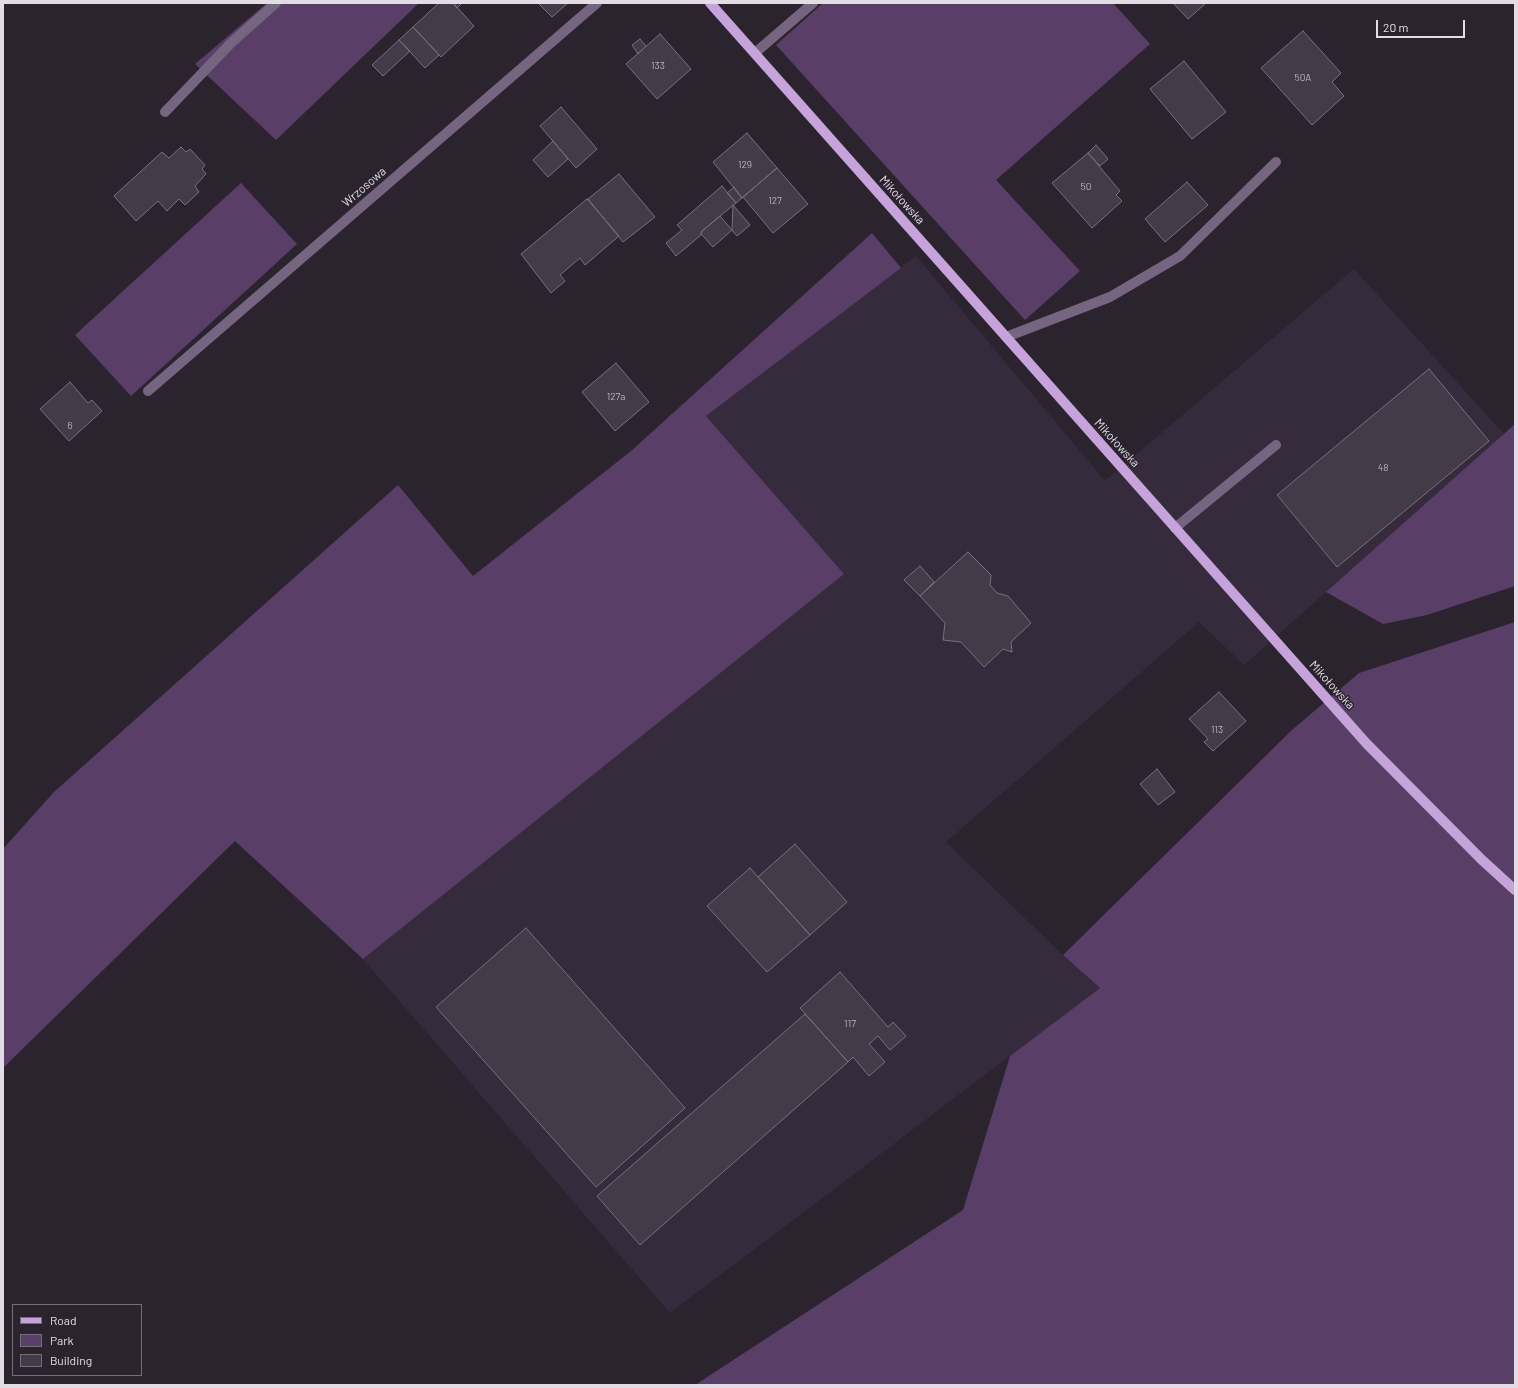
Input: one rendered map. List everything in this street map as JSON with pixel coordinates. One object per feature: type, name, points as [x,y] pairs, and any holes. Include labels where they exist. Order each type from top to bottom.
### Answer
[{"type":"main road","name":"Mikołowska","points":[[710,3],[1366,743],[1481,859],[1515,890]]},
{"type":"lane","points":[[165,112],[232,43],[276,3]]},
{"type":"lane","name":"Wrzosowa","points":[[148,391],[597,3]]},
{"type":"lane","points":[[755,53],[812,3]]},
{"type":"lane","points":[[1006,336],[1110,297],[1180,256],[1276,162]]},
{"type":"lane","points":[[1176,528],[1276,444]]},
{"type":"shaded area","points":[[916,256],[1105,481],[1354,269],[1504,434],[1244,665],[1199,622],[946,842],[1063,955],[1100,988],[670,1313],[363,959],[844,574],[706,416]]},
{"type":"green space","points":[[267,3],[419,3],[276,140],[195,64]]},
{"type":"green space","points":[[823,3],[1113,3],[1150,44],[996,180],[1080,271],[1025,320],[776,45]]},
{"type":"green space","points":[[241,183],[297,244],[131,396],[75,335]]},
{"type":"green space","points":[[872,233],[901,268],[706,416],[844,574],[363,959],[235,841],[3,1068],[3,849],[54,792],[398,485],[473,576],[631,451]]},
{"type":"green space","points":[[1515,424],[1515,586],[1427,615],[1383,624],[1326,592]]},
{"type":"green space","points":[[1515,622],[1515,1385],[695,1385],[963,1210],[1010,1056],[1100,988],[1063,955],[1292,730],[1359,673]]},
{"type":"building","points":[[439,3],[453,3],[474,26],[441,57],[413,27]]},
{"type":"building","points":[[453,3],[462,3],[457,8]]},
{"type":"building","points":[[538,3],[568,3],[552,17]]},
{"type":"building","points":[[1173,3],[1206,3],[1188,19]]},
{"type":"building","points":[[413,27],[439,55],[425,68],[399,40]]},
{"type":"building","points":[[1303,31],[1341,73],[1332,82],[1344,96],[1312,125],[1261,68]]},
{"type":"building","points":[[660,34],[691,69],[657,99],[626,64]]},
{"type":"building","points":[[640,39],[646,46],[638,54],[632,45]]},
{"type":"building","points":[[399,40],[410,51],[383,76],[372,65]]},
{"type":"building","points":[[1184,61],[1226,112],[1192,139],[1150,89]]},
{"type":"building","points":[[561,107],[597,149],[576,168],[540,126]]},
{"type":"building","points":[[747,133],[777,168],[742,198],[713,162]]},
{"type":"building","points":[[553,141],[568,159],[548,177],[533,160]]},
{"type":"building","points":[[1096,145],[1108,159],[1100,166],[1088,153]]},
{"type":"building","points":[[181,147],[186,152],[190,149],[205,165],[202,169],[206,174],[195,186],[199,192],[185,205],[179,199],[167,211],[158,201],[136,221],[114,196],[162,152],[169,158]]},
{"type":"building","points":[[1088,153],[1120,191],[1116,195],[1122,201],[1092,228],[1052,183]]},
{"type":"building","points":[[777,168],[808,204],[773,233],[743,197]]},
{"type":"building","points":[[619,174],[655,217],[623,242],[588,199]]},
{"type":"building","points":[[1187,182],[1208,205],[1165,242],[1145,219]]},
{"type":"building","points":[[722,186],[736,203],[702,231],[701,235],[676,256],[666,243],[682,230],[677,225]]},
{"type":"building","points":[[734,187],[742,198],[736,203],[727,193]]},
{"type":"building","points":[[587,199],[619,236],[585,265],[580,258],[560,275],[565,281],[551,293],[521,254]]},
{"type":"building","points":[[733,205],[750,225],[737,236],[732,230]]},
{"type":"building","points":[[720,216],[732,230],[713,247],[701,234],[701,232]]},
{"type":"building","points":[[616,363],[649,402],[615,431],[582,392]]},
{"type":"building","points":[[1429,369],[1489,441],[1337,567],[1277,495]]},
{"type":"building","points":[[70,382],[88,403],[92,400],[102,411],[69,441],[40,409]]},
{"type":"building","points":[[968,552],[991,575],[990,585],[997,593],[1008,596],[1031,623],[1011,642],[1012,652],[1003,649],[984,667],[961,642],[943,640],[945,623],[920,596]]},
{"type":"building","points":[[920,566],[934,582],[920,596],[904,580]]},
{"type":"building","points":[[1219,692],[1246,721],[1213,751],[1204,742],[1208,739],[1189,719]]},
{"type":"building","points":[[1157,769],[1175,792],[1158,805],[1140,784]]},
{"type":"building","points":[[795,844],[847,902],[810,935],[758,877]]},
{"type":"building","points":[[750,868],[810,935],[767,972],[707,906]]},
{"type":"building","points":[[526,928],[685,1108],[596,1187],[436,1007]]},
{"type":"building","points":[[840,972],[888,1027],[893,1022],[906,1036],[890,1050],[878,1036],[869,1044],[885,1062],[869,1076],[853,1057],[848,1062],[800,1008]]},
{"type":"building","points":[[805,1014],[848,1062],[640,1245],[597,1196]]}]
